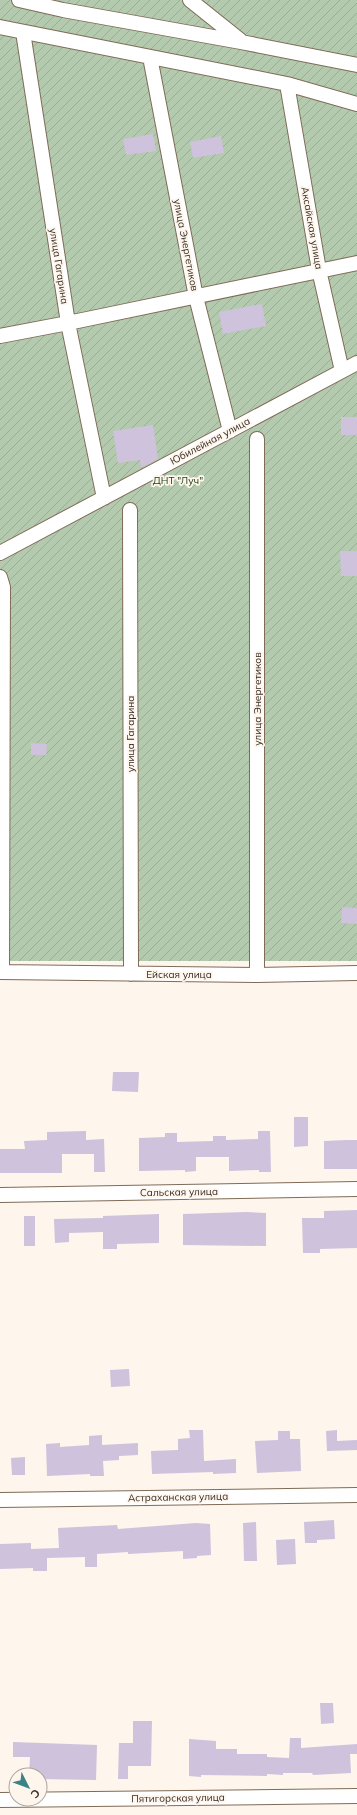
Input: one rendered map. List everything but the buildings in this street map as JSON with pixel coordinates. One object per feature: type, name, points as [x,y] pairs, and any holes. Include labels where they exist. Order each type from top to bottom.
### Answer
[{"type":"street","points":[[19,0],[68,5],[357,65]]},
{"type":"street","points":[[190,0],[241,42]]},
{"type":"street","points":[[0,27],[287,84],[357,104]]},
{"type":"street","name":"улица Гагарина","points":[[23,32],[68,323],[104,498]]},
{"type":"street","name":"улица Энергетиков","points":[[150,57],[196,297],[230,431]]},
{"type":"street","name":"Аксайская улица","points":[[287,84],[319,270],[342,371]]},
{"type":"street","points":[[0,336],[357,263]]},
{"type":"street","name":"Юбилейная улица","points":[[0,554],[357,363]]},
{"type":"street","name":"улица Энергетиков","points":[[257,439],[257,975]]},
{"type":"street","name":"улица Гагарина","points":[[130,510],[130,974]]},
{"type":"street","points":[[0,577],[3,587],[1,968]]},
{"type":"street","name":"Ейская улица","points":[[1,968],[130,974],[257,975],[357,973]]},
{"type":"street","name":"Сальская улица","points":[[0,1194],[357,1189]]},
{"type":"street","name":"Астраханская улица","points":[[0,1500],[357,1495]]},
{"type":"street","name":"Пятигорская улица","points":[[0,1800],[357,1796]]},
{"type":"green space","name":"ДНТ \"Луч\"","points":[[0,0],[357,0],[357,961],[0,961]]}]
